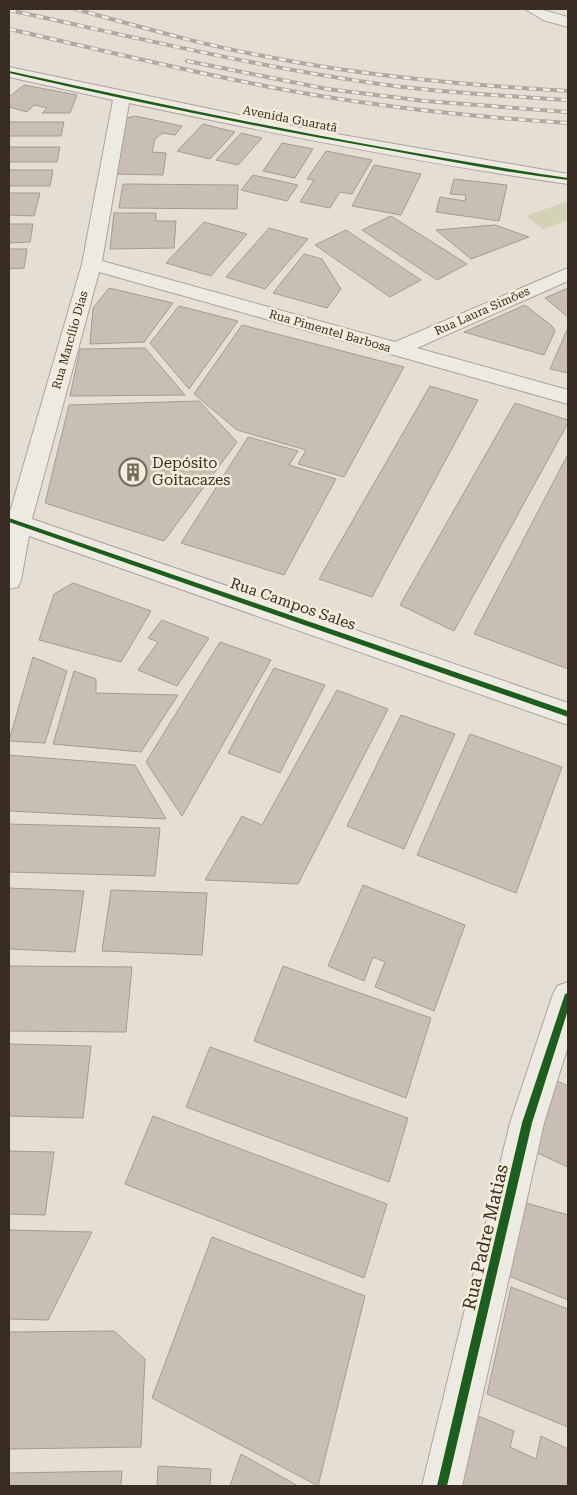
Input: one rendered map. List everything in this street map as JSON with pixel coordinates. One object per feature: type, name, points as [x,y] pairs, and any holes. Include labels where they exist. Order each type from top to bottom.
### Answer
[{"type":"street","points":[[533,9],[548,17],[568,22]]},
{"type":"street","name":"Avenida Guaratã","points":[[9,72],[122,98],[310,135],[568,179]]},
{"type":"street","name":"Rua Marcílio Dias","points":[[9,580],[14,522],[92,264],[122,98]]},
{"type":"street","name":"Rua Pimentel Barbosa","points":[[92,264],[568,397]]},
{"type":"street","name":"Rua Laura Simões","points":[[396,349],[568,274]]},
{"type":"street","name":"Rua Campos Sales","points":[[14,522],[568,714]]},
{"type":"street","name":"Rua Padre Matias","points":[[442,1486],[527,1123],[568,997]]},
{"type":"green space","points":[[568,201],[568,220],[543,229],[526,216]]},
{"type":"building","points":[[24,85],[77,95],[70,113],[42,113],[47,108],[34,105],[27,112],[9,107],[9,97]]},
{"type":"building","points":[[135,116],[182,126],[175,135],[163,133],[155,139],[152,152],[166,153],[163,175],[114,174],[126,118]]},
{"type":"building","points":[[9,122],[64,122],[61,136],[9,136]]},
{"type":"building","points":[[203,124],[235,132],[210,159],[177,151]]},
{"type":"building","points":[[241,133],[262,138],[238,165],[216,160]]},
{"type":"building","points":[[282,143],[313,149],[295,178],[263,171]]},
{"type":"building","points":[[9,147],[60,147],[57,162],[9,162]]},
{"type":"building","points":[[326,151],[372,160],[352,194],[340,192],[330,208],[300,202],[314,180],[307,179]]},
{"type":"building","points":[[374,165],[421,174],[401,215],[352,206]]},
{"type":"building","points":[[9,170],[53,170],[50,186],[9,186]]},
{"type":"building","points":[[253,175],[298,185],[287,201],[241,190]]},
{"type":"building","points":[[454,179],[507,185],[499,221],[436,212],[440,197],[465,201],[466,195],[450,194]]},
{"type":"building","points":[[123,184],[238,185],[237,209],[119,208]]},
{"type":"building","points":[[9,193],[40,193],[34,216],[9,215]]},
{"type":"building","points":[[114,213],[156,213],[156,221],[176,221],[174,248],[110,249]]},
{"type":"building","points":[[391,216],[467,264],[437,280],[362,230]]},
{"type":"building","points":[[204,222],[247,234],[211,276],[166,263]]},
{"type":"building","points":[[9,224],[33,224],[30,242],[9,243]]},
{"type":"building","points":[[495,225],[529,237],[471,259],[436,230]]},
{"type":"building","points":[[269,228],[308,239],[265,289],[226,277]]},
{"type":"building","points":[[346,230],[421,280],[390,297],[315,245]]},
{"type":"building","points":[[9,249],[27,249],[24,268],[9,269]]},
{"type":"building","points":[[304,254],[322,259],[341,289],[327,308],[273,293]]},
{"type":"building","points":[[109,288],[173,303],[144,342],[90,344],[93,308]]},
{"type":"building","points":[[568,288],[568,317],[545,298]]},
{"type":"building","points":[[525,305],[552,326],[555,331],[544,355],[464,332]]},
{"type":"building","points":[[179,306],[238,321],[189,389],[150,343]]},
{"type":"building","points":[[242,325],[404,367],[344,477],[298,464],[306,450],[237,430],[194,394]]},
{"type":"building","points":[[568,330],[568,373],[550,369]]},
{"type":"building","points":[[145,348],[185,395],[70,396],[80,349]]},
{"type":"building","points":[[430,386],[478,400],[372,597],[319,579]]},
{"type":"building","name":"Depósito Goitacazes","points":[[199,401],[237,442],[164,541],[45,503],[69,405]]},
{"type":"building","points":[[515,403],[568,420],[568,423],[454,631],[400,605]]},
{"type":"building","points":[[248,437],[298,451],[289,465],[336,479],[284,575],[181,543]]},
{"type":"building","points":[[568,454],[568,669],[474,634]]},
{"type":"building","points":[[73,583],[151,611],[121,662],[39,640],[54,594]]},
{"type":"building","points":[[162,620],[209,638],[177,686],[138,670],[158,642],[148,638]]},
{"type":"building","points":[[220,642],[271,660],[182,816],[146,762]]},
{"type":"building","points":[[33,657],[67,671],[45,743],[9,741]]},
{"type":"building","points":[[274,668],[325,685],[280,773],[228,753]]},
{"type":"building","points":[[74,671],[96,679],[96,693],[178,695],[141,752],[53,744]]},
{"type":"building","points":[[337,690],[388,709],[298,884],[205,880],[242,816],[262,825]]},
{"type":"building","points":[[401,715],[455,734],[404,849],[347,826]]},
{"type":"building","points":[[470,734],[562,767],[516,893],[417,855]]},
{"type":"building","points":[[9,755],[135,765],[166,819],[9,811]]},
{"type":"building","points":[[9,824],[160,828],[155,876],[9,872]]},
{"type":"building","points":[[363,885],[465,925],[434,1011],[375,987],[385,962],[373,957],[364,981],[328,966]]},
{"type":"building","points":[[9,888],[84,891],[75,952],[9,949]]},
{"type":"building","points":[[111,890],[207,893],[202,955],[102,951]]},
{"type":"building","points":[[9,966],[132,967],[126,1032],[9,1031]]},
{"type":"building","points":[[283,966],[431,1018],[406,1098],[254,1041]]},
{"type":"building","points":[[9,1044],[91,1046],[83,1118],[9,1116]]},
{"type":"building","points":[[210,1047],[408,1118],[389,1182],[186,1107]]},
{"type":"building","points":[[555,1080],[568,1086],[568,1167],[531,1150]]},
{"type":"building","points":[[153,1116],[387,1204],[364,1278],[125,1184]]},
{"type":"building","points":[[9,1151],[54,1152],[45,1215],[9,1214]]},
{"type":"building","points":[[523,1202],[568,1215],[568,1300],[509,1276]]},
{"type":"building","points":[[9,1230],[92,1232],[48,1320],[9,1319]]},
{"type":"building","points":[[212,1237],[365,1296],[318,1486],[152,1398]]},
{"type":"building","points":[[511,1287],[568,1309],[568,1427],[487,1394]]},
{"type":"building","points":[[114,1331],[145,1359],[141,1447],[9,1449],[9,1332]]},
{"type":"building","points":[[476,1415],[514,1431],[510,1447],[536,1459],[541,1436],[568,1449],[568,1486],[459,1486]]},
{"type":"building","points":[[241,1454],[298,1486],[230,1486]]},
{"type":"building","points":[[158,1466],[211,1469],[210,1486],[157,1486]]},
{"type":"building","points":[[122,1471],[121,1486],[9,1486],[9,1473]]},
{"type":"railway","points":[[75,9],[192,40],[301,63],[415,79],[568,91]]},
{"type":"railway","points":[[9,10],[197,51],[339,78],[432,90],[568,100]]},
{"type":"railway","points":[[9,29],[216,76],[321,96],[427,111],[568,123]]},
{"type":"railway","points":[[187,61],[327,89],[425,101],[568,112]]},
{"type":"cycle path","points":[[9,72],[155,104],[302,133],[568,179]]},
{"type":"cycle path","points":[[9,520],[568,714]]},
{"type":"cycle path","points":[[442,1486],[527,1123],[568,997]]},
{"type":"place","name":"Depósito Goitacazes","points":[[133,472]]}]
